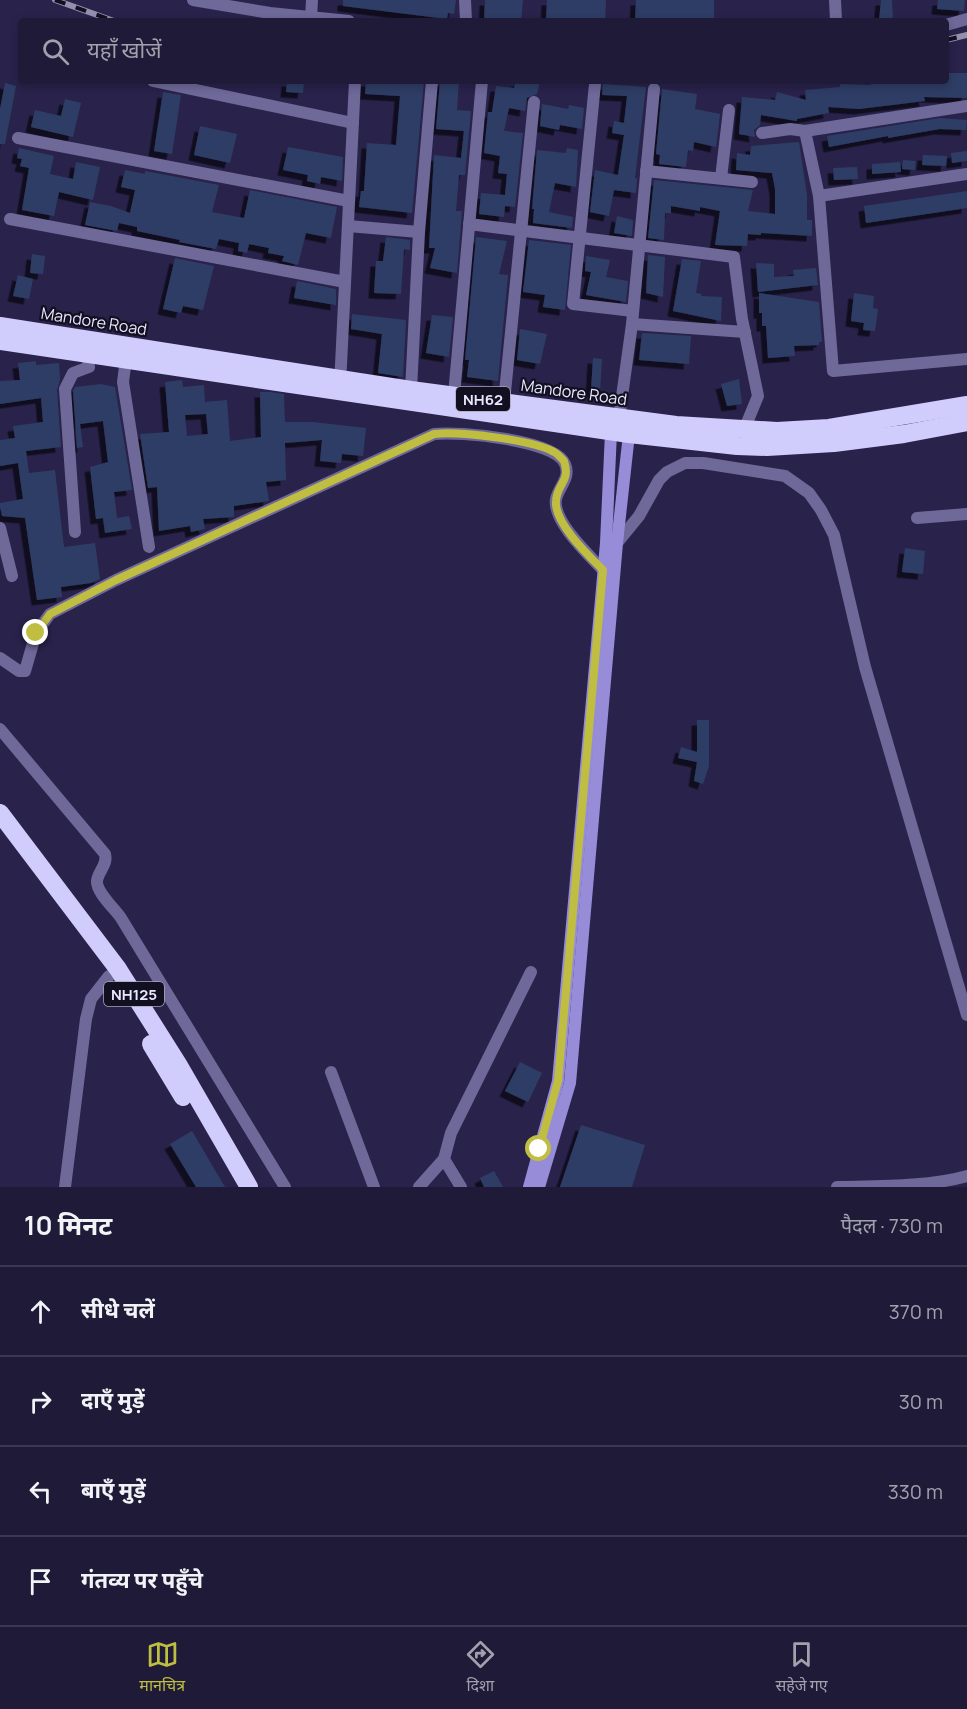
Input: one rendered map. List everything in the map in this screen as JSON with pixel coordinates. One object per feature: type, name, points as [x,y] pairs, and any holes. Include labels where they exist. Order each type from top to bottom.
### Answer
[{"type":"highway","name":"Mandore Road","points":[[0,326],[340,385],[411,390],[504,402],[615,425],[629,434],[767,447],[881,437],[967,422]]},
{"type":"highway","name":"Mandore Road","points":[[0,341],[340,385],[615,425],[744,430],[829,428],[967,405]]},
{"type":"highway","name":"NH125","points":[[0,813],[118,969],[178,1064],[249,1187]]},
{"type":"highway","name":"NH125","points":[[0,832],[109,976],[235,1187]]},
{"type":"street","points":[[193,0],[311,18],[312,0]]},
{"type":"street","points":[[465,0],[466,18]]},
{"type":"street","points":[[836,0],[836,18]]},
{"type":"street","points":[[949,24],[967,19]]},
{"type":"street","points":[[167,84],[353,123]]},
{"type":"street","points":[[340,385],[355,84]]},
{"type":"street","points":[[411,390],[419,231],[432,84]]},
{"type":"street","points":[[453,395],[482,84]]},
{"type":"street","points":[[595,84],[573,304],[633,318],[745,332]]},
{"type":"street","points":[[539,1187],[564,1082],[617,543],[614,511],[615,425],[633,318],[654,89]]},
{"type":"street","points":[[504,402],[534,102]]},
{"type":"street","points":[[762,133],[790,129],[805,131],[967,106]]},
{"type":"street","points":[[721,178],[729,110]]},
{"type":"street","points":[[805,131],[819,196],[833,371],[967,359]]},
{"type":"street","points":[[18,138],[349,201]]},
{"type":"street","points":[[646,171],[752,182]]},
{"type":"street","points":[[819,196],[967,174]]},
{"type":"street","points":[[10,219],[345,282]]},
{"type":"street","points":[[469,224],[734,257],[745,332],[758,396],[744,430]]},
{"type":"street","points":[[348,226],[419,231]]},
{"type":"street","points":[[75,532],[65,389],[73,373],[89,367],[87,352]]},
{"type":"street","points":[[126,359],[123,382],[149,547]]},
{"type":"street","points":[[0,658],[20,671],[25,671],[36,633],[50,614],[116,580],[434,434],[448,433],[508,440],[555,452],[564,461],[567,471],[556,501],[557,508],[577,544],[603,570]]},
{"type":"street","points":[[529,1187],[564,1082],[603,570],[629,434]]},
{"type":"street","points":[[617,543],[636,521],[659,480],[667,472],[685,463],[704,463],[785,476],[796,482],[821,510],[834,536],[866,667],[967,1015]]},
{"type":"street","points":[[916,518],[967,514]]},
{"type":"street","points":[[0,528],[12,576]]},
{"type":"street","points":[[0,729],[105,854],[105,865],[97,880],[99,889],[121,918],[285,1187]]},
{"type":"street","points":[[419,1187],[444,1159],[451,1133],[464,1103],[531,972]]},
{"type":"street","points":[[65,1187],[86,1018],[91,999],[109,976]]},
{"type":"street","points":[[332,1072],[374,1187]]},
{"type":"street","points":[[444,1159],[461,1187]]},
{"type":"street","points":[[837,1187],[929,1185],[950,1182],[967,1176]]},
{"type":"building","points":[[343,0],[456,0],[454,14],[448,13],[447,18],[343,6]]},
{"type":"building","points":[[485,0],[523,0],[521,18],[484,18]]},
{"type":"building","points":[[547,0],[606,0],[605,18],[546,18]]},
{"type":"building","points":[[636,0],[714,0],[714,18],[635,18]]},
{"type":"building","points":[[881,0],[892,0],[893,18],[879,18]]},
{"type":"building","points":[[938,0],[965,0],[964,11],[937,9]]},
{"type":"building","points":[[949,73],[967,73],[967,98],[924,97],[925,101],[859,109],[828,107],[829,113],[797,119],[797,121],[761,115],[760,125],[754,130],[755,137],[739,134],[742,97],[775,100],[777,92],[806,100],[805,90],[840,87],[840,84],[949,84]]},
{"type":"building","points":[[5,83],[16,86],[5,144],[0,144],[0,109]]},
{"type":"building","points":[[287,84],[304,84],[303,93],[286,92]]},
{"type":"building","points":[[366,84],[424,84],[412,213],[359,207],[361,191],[364,191],[367,143],[396,145],[400,96],[365,94]]},
{"type":"building","points":[[440,84],[459,84],[457,110],[471,111],[465,175],[459,175],[456,211],[462,211],[457,273],[430,268],[435,248],[429,248],[434,155],[461,158],[464,131],[436,129]]},
{"type":"building","points":[[515,84],[539,84],[537,94],[527,98],[525,111],[509,108],[504,131],[523,133],[515,207],[505,206],[504,217],[479,214],[481,193],[505,195],[507,174],[498,173],[500,156],[484,153],[488,112],[492,112],[496,86],[514,88]]},
{"type":"building","points":[[603,84],[646,87],[635,178],[637,178],[636,193],[614,190],[609,216],[590,212],[595,170],[618,175],[624,135],[612,133],[614,121],[624,123],[627,96],[602,95]]},
{"type":"building","points":[[662,89],[697,94],[695,109],[720,114],[716,147],[694,142],[693,151],[688,150],[686,167],[659,164],[660,155],[656,154]]},
{"type":"building","points":[[163,92],[181,95],[172,154],[154,151]]},
{"type":"building","points":[[65,99],[81,103],[73,137],[31,127],[35,110],[61,116]]},
{"type":"building","points":[[542,104],[568,109],[569,105],[584,108],[582,129],[560,125],[559,130],[540,126]]},
{"type":"building","points":[[940,118],[967,120],[966,130],[940,129],[829,147],[827,136]]},
{"type":"building","points":[[200,126],[237,134],[230,163],[194,155]]},
{"type":"building","points":[[799,142],[807,195],[807,220],[812,220],[812,236],[748,234],[747,246],[715,245],[720,211],[700,207],[700,211],[671,206],[671,213],[665,213],[664,240],[648,238],[654,180],[753,190],[748,211],[775,214],[775,189],[772,173],[736,170],[737,153],[750,155],[751,146]]},
{"type":"building","points":[[288,147],[343,157],[342,181],[321,177],[320,184],[307,181],[308,175],[283,170]]},
{"type":"building","points":[[19,148],[54,156],[50,174],[73,179],[76,162],[100,167],[93,200],[59,192],[54,216],[22,210],[29,168],[20,166],[22,159],[17,158]]},
{"type":"building","points":[[567,148],[578,150],[576,187],[555,183],[549,212],[573,217],[572,228],[533,223],[537,150],[566,153]]},
{"type":"building","points":[[967,151],[967,161],[952,163],[951,153]]},
{"type":"building","points":[[923,155],[947,156],[946,166],[922,165]]},
{"type":"building","points":[[903,160],[916,161],[915,170],[902,169]]},
{"type":"building","points":[[900,162],[901,172],[872,174],[872,164]]},
{"type":"building","points":[[857,167],[858,179],[834,180],[833,168]]},
{"type":"building","points":[[125,170],[145,174],[145,171],[219,185],[212,212],[244,218],[250,190],[337,207],[331,238],[306,233],[298,265],[282,261],[284,256],[268,253],[269,248],[249,244],[247,253],[238,251],[239,243],[219,239],[216,249],[137,231],[137,227],[119,223],[117,231],[85,225],[90,202],[130,213],[135,190],[121,187]]},
{"type":"building","points":[[967,191],[967,208],[866,223],[864,206]]},
{"type":"building","points":[[617,216],[633,220],[632,236],[614,233]]},
{"type":"building","points":[[386,237],[410,240],[410,250],[404,249],[401,294],[374,293],[376,261],[383,261]]},
{"type":"building","points":[[476,237],[507,241],[499,274],[508,275],[498,381],[467,377],[469,360],[465,360]]},
{"type":"building","points":[[529,240],[571,245],[565,310],[543,307],[545,295],[523,292]]},
{"type":"building","points":[[32,254],[45,256],[43,274],[30,273]]},
{"type":"building","points":[[648,255],[665,257],[663,297],[646,293]]},
{"type":"building","points":[[586,256],[610,260],[606,277],[628,281],[626,302],[586,295],[591,272],[585,271]]},
{"type":"building","points":[[175,258],[214,266],[203,310],[183,306],[181,313],[163,309]]},
{"type":"building","points":[[682,259],[701,261],[696,293],[702,294],[701,296],[722,297],[721,321],[673,311]]},
{"type":"building","points":[[756,263],[774,264],[774,277],[794,276],[793,270],[816,268],[818,285],[758,292]]},
{"type":"building","points":[[18,275],[33,279],[29,299],[13,296]]},
{"type":"building","points":[[297,281],[336,289],[336,305],[294,298]]},
{"type":"building","points":[[759,293],[819,302],[822,342],[819,342],[819,345],[794,346],[795,356],[768,358],[766,326],[762,326],[762,313],[759,313]]},
{"type":"building","points":[[854,293],[874,296],[873,308],[878,309],[875,331],[863,330],[864,323],[851,321]]},
{"type":"building","points":[[352,314],[406,320],[403,377],[378,373],[382,334],[351,329]]},
{"type":"building","points":[[432,315],[453,317],[449,357],[426,353]]},
{"type":"building","points":[[520,329],[547,334],[540,364],[517,360]]},
{"type":"building","points":[[642,333],[691,336],[689,364],[639,360]]},
{"type":"building","points":[[593,358],[602,359],[600,392],[591,391]]},
{"type":"building","points":[[36,361],[36,365],[59,363],[60,380],[57,390],[61,447],[26,451],[29,473],[55,470],[64,547],[95,543],[100,579],[91,583],[61,587],[62,597],[37,600],[25,518],[2,516],[0,507],[0,503],[23,499],[18,463],[0,466],[0,440],[15,438],[13,426],[43,422],[41,398],[0,404],[0,381],[20,380],[18,363]]},
{"type":"building","points":[[739,379],[742,404],[727,406],[721,384]]},
{"type":"building","points":[[182,380],[183,387],[204,385],[205,402],[227,400],[230,441],[261,437],[260,392],[270,392],[284,394],[285,422],[313,422],[366,428],[363,456],[342,454],[341,463],[320,461],[322,440],[285,443],[286,480],[266,482],[269,501],[234,506],[234,517],[203,519],[205,529],[191,532],[190,526],[159,531],[157,487],[148,488],[140,434],[169,432],[165,382]],"holes":[[[206,414],[208,434],[187,436],[185,415]]]},
{"type":"building","points":[[101,384],[115,387],[132,490],[114,492],[117,518],[129,516],[132,529],[105,533],[103,518],[96,519],[90,467],[108,462],[103,421],[80,424],[83,447],[77,448],[73,391],[75,387]]},
{"type":"building","points":[[905,548],[925,551],[923,574],[902,572]]},
{"type":"building","points":[[697,720],[709,720],[709,766],[703,784],[694,781],[697,762],[678,758],[681,747],[697,752]]},
{"type":"building","points":[[520,1062],[542,1073],[528,1102],[505,1091]]},
{"type":"building","points":[[581,1125],[645,1145],[632,1187],[560,1187]]},
{"type":"building","points":[[192,1131],[225,1187],[196,1187],[170,1144]]},
{"type":"building","points":[[494,1171],[503,1187],[484,1187],[480,1178]]},
{"type":"railway","points":[[55,0],[106,18]]},
{"type":"railway","points":[[949,39],[967,35]]},
{"type":"route","points":[[36,633],[50,614],[116,580],[434,434],[448,433],[508,440],[552,450],[564,461],[567,477],[559,491],[556,501],[557,508],[577,544],[603,570],[558,1081],[554,1103],[539,1149]]}]
